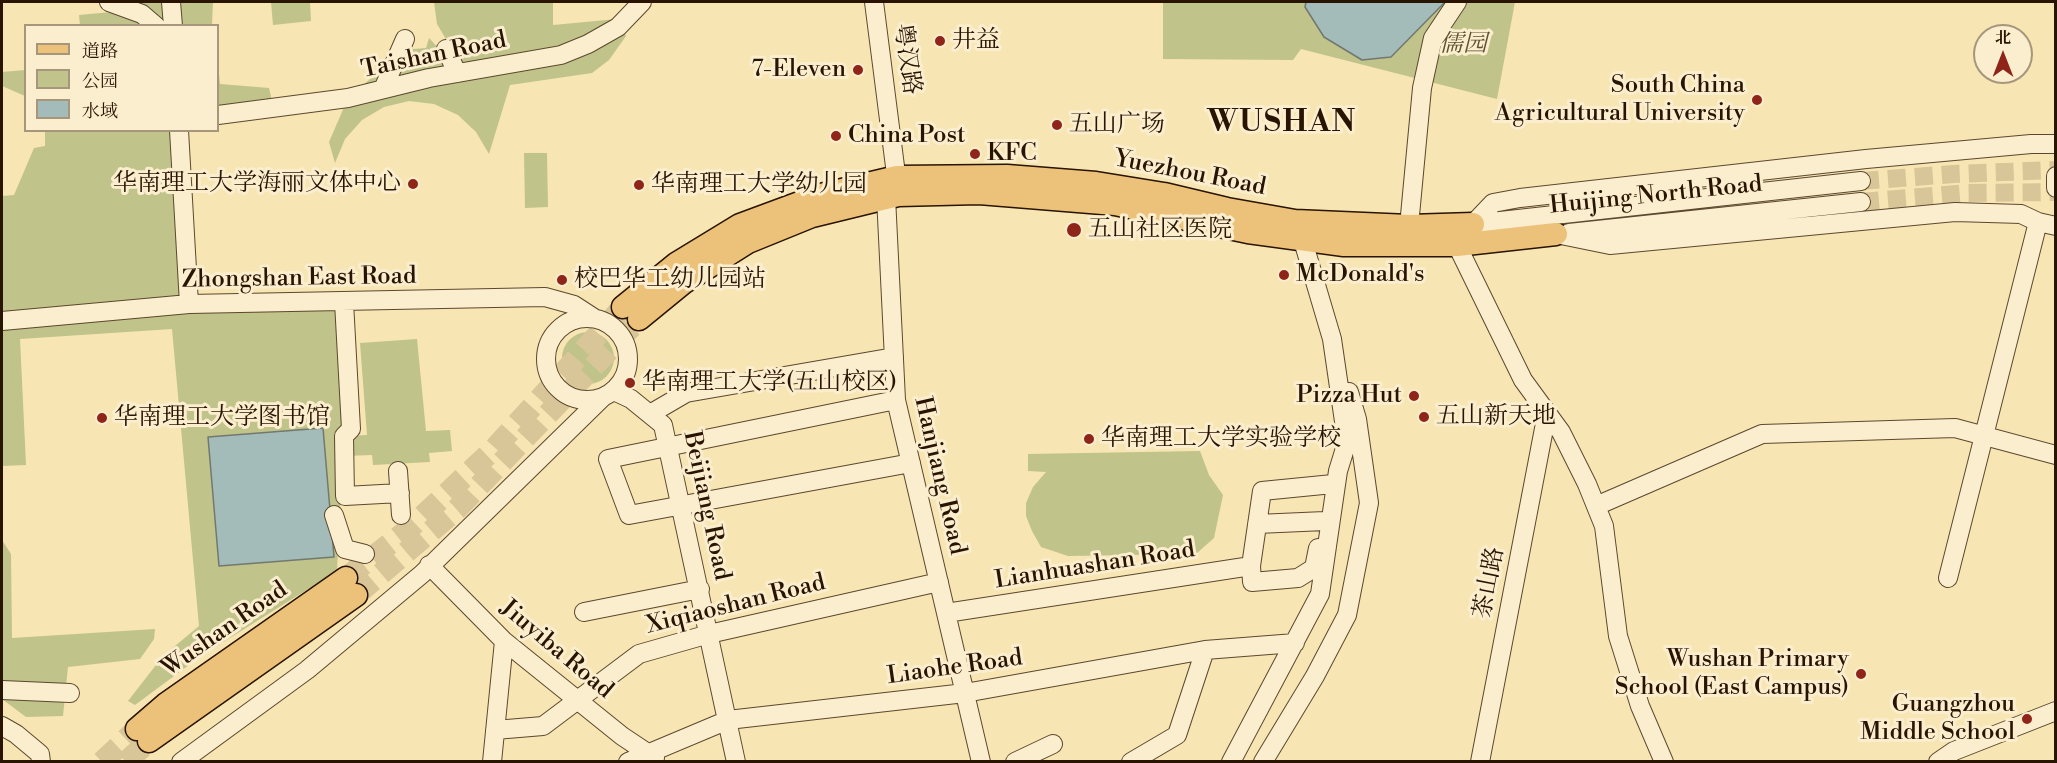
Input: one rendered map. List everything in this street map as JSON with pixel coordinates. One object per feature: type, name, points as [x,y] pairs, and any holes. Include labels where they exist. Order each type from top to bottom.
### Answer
[{"type":"main road","name":"Yuezhou Road","points":[[894,190],[976,175],[1076,181],[1164,194],[1265,217],[1321,223],[1409,226],[1452,235]]},
{"type":"main road","name":"Yuezhou Road","points":[[894,190],[979,193],[1115,204],[1303,241],[1372,245],[1452,235],[1473,224]]},
{"type":"main road","points":[[631,313],[748,242],[812,216],[894,190]]},
{"type":"main road","name":"Huijing North Road","points":[[1452,235],[1556,234]]},
{"type":"main road","name":"Wushan Road","points":[[143,735],[351,587]]},
{"type":"street","points":[[109,2],[142,14],[154,24]]},
{"type":"street","points":[[171,2],[173,24]]},
{"type":"street","name":"Taishan Road","points":[[219,115],[348,98],[458,73],[561,55],[588,44],[618,27],[642,2]]},
{"type":"street","name":"粤汉路","points":[[874,2],[894,190]]},
{"type":"street","points":[[1409,226],[1422,88],[1432,38],[1457,2]]},
{"type":"street","points":[[383,89],[405,39]]},
{"type":"street","points":[[446,49],[458,73]]},
{"type":"street","points":[[179,132],[189,304]]},
{"type":"street","points":[[1473,224],[1493,203],[1520,198],[1866,159],[2031,144],[2055,144]]},
{"type":"street","points":[[2055,176],[2055,188]]},
{"type":"street","name":"Huijing North Road","points":[[1473,224],[1861,181]]},
{"type":"street","name":"Hanjiang Road","points":[[894,190],[896,400],[981,762]]},
{"type":"street","name":"Huijing North Road","points":[[1556,234],[1861,202]]},
{"type":"street","points":[[1556,234],[1610,245],[1955,212],[2021,214],[2046,224],[1984,437],[1948,578]]},
{"type":"street","points":[[1452,235],[1523,380],[1561,432],[1596,506],[1604,526],[1618,636],[1640,706],[1664,762]]},
{"type":"street","points":[[1263,762],[1347,615],[1369,503],[1358,419],[1303,241]]},
{"type":"street","name":"Zhongshan East Road","points":[[2,321],[189,304],[544,297],[574,305],[594,318]]},
{"type":"street","points":[[344,302],[351,429],[344,436],[345,496],[400,493]]},
{"type":"street","points":[[181,762],[307,670],[422,574],[623,381],[628,368],[627,348],[618,331],[607,322],[594,318],[581,318],[557,330],[549,342],[546,356],[547,369],[558,387],[575,399],[589,400],[608,394]]},
{"type":"street","points":[[1332,339],[1347,442],[1335,478],[1314,568],[1298,578],[1252,582],[1251,566],[1262,491],[1335,478]]},
{"type":"street","points":[[650,414],[686,393],[894,357]]},
{"type":"street","name":"Beijiang Road","points":[[608,394],[631,399],[663,425],[736,762]]},
{"type":"street","points":[[896,400],[608,459],[629,515],[911,463]]},
{"type":"street","name":"茶山路","points":[[1480,762],[1547,413]]},
{"type":"street","points":[[1596,506],[1762,434],[1955,428],[2055,455]]},
{"type":"street","points":[[398,471],[401,515]]},
{"type":"street","points":[[1231,762],[1320,594],[1335,478]]},
{"type":"street","points":[[334,515],[345,549],[365,554]]},
{"type":"street","points":[[1257,525],[1324,521]]},
{"type":"street","name":"Jiuyiba Road","points":[[429,565],[504,641],[622,736],[655,758]]},
{"type":"street","name":"Lianhuashan Road","points":[[946,613],[1251,566]]},
{"type":"street","name":"Xiqiaoshan Road","points":[[495,730],[543,726],[639,654],[709,633],[939,582]]},
{"type":"street","points":[[584,612],[700,589]]},
{"type":"street","points":[[492,762],[504,641]]},
{"type":"street","name":"Liaohe Road","points":[[628,762],[655,758],[728,720],[965,693],[1205,650],[1295,643]]},
{"type":"street","points":[[1131,762],[1176,735],[1205,650]]},
{"type":"street","points":[[2,690],[70,693]]},
{"type":"street","points":[[1938,762],[1954,751],[2055,711]]},
{"type":"street","points":[[2,726],[16,734],[40,754],[41,762]]},
{"type":"street","points":[[1015,762],[1053,744]]},
{"type":"green space","points":[[132,2],[213,2],[212,24],[80,24],[79,15],[144,9]]},
{"type":"green space","points":[[271,2],[310,2],[311,21],[273,25]]},
{"type":"green space","points":[[434,2],[553,2],[553,25],[617,19],[626,36],[609,60],[592,73],[510,85],[489,154],[476,132],[458,115],[434,104],[409,101],[384,107],[362,120],[345,139],[335,163],[329,142],[348,98],[369,80],[405,39],[413,49],[426,48],[429,38],[442,52],[450,46],[437,24]]},
{"type":"green space","name":"儒园","points":[[1163,2],[1515,2],[1497,99],[1301,49],[1293,60],[1163,59]]},
{"type":"green space","points":[[24,70],[24,96],[2,86],[2,72]]},
{"type":"green space","points":[[219,74],[220,84],[269,88],[274,109],[219,115]]},
{"type":"green space","points":[[45,132],[179,132],[189,304],[2,317],[2,196],[14,195],[34,148],[45,146]]},
{"type":"green space","points":[[524,153],[547,153],[548,207],[525,208]]},
{"type":"green space","points":[[332,302],[337,318],[344,436],[367,435],[360,343],[417,339],[426,431],[450,430],[452,451],[429,453],[430,462],[373,465],[372,455],[345,456],[343,444],[337,571],[201,656],[135,705],[128,701],[163,656],[199,626],[172,329],[20,339],[26,465],[2,466],[2,323]]},
{"type":"green space","points":[[583,332],[593,332],[602,336],[610,344],[614,358],[610,372],[602,380],[593,384],[583,384],[574,380],[566,372],[562,363],[562,353],[566,344],[574,336]]},
{"type":"green space","points":[[1200,451],[1209,475],[1223,495],[1214,538],[1196,554],[1068,556],[1041,547],[1032,531],[1026,516],[1026,503],[1033,487],[1046,472],[1028,471],[1028,454]]},
{"type":"green space","points":[[2,540],[11,554],[12,638],[155,629],[154,639],[140,659],[68,667],[63,716],[26,717],[2,699]]},
{"type":"water","points":[[1306,2],[1445,2],[1391,57],[1362,60],[1324,37],[1305,7]]},
{"type":"water","points":[[323,428],[334,557],[219,566],[208,437]]},
{"type":"tunnel","points":[[1861,181],[2056,170]]},
{"type":"tunnel","points":[[1861,202],[1967,193],[2056,192]]},
{"type":"tunnel","points":[[346,578],[410,528],[494,449],[623,307]]},
{"type":"tunnel","points":[[356,595],[457,509],[639,319]]},
{"type":"tunnel","points":[[102,762],[137,729]]},
{"type":"tunnel","points":[[126,762],[149,741]]},
{"type":"place","name":"井益","points":[[940,41]]},
{"type":"place","name":"7-Eleven","points":[[858,70]]},
{"type":"place","name":"South China Agricultural University","points":[[1757,100]]},
{"type":"place","name":"五山广场","points":[[1057,125]]},
{"type":"place","name":"China Post","points":[[836,136]]},
{"type":"place","name":"KFC","points":[[975,154]]},
{"type":"place","name":"华南理工大学海丽文体中心","points":[[413,184]]},
{"type":"place","name":"华南理工大学幼儿园","points":[[639,185]]},
{"type":"place","name":"五山社区医院","points":[[1074,230]]},
{"type":"place","name":"McDonald's","points":[[1284,275]]},
{"type":"place","name":"校巴华工幼儿园站","points":[[562,280]]},
{"type":"place","name":"华南理工大学(五山校区)","points":[[630,383]]},
{"type":"place","name":"Pizza Hut","points":[[1414,396]]},
{"type":"place","name":"五山新天地","points":[[1424,417]]},
{"type":"place","name":"华南理工大学图书馆","points":[[102,418]]},
{"type":"place","name":"华南理工大学实验学校","points":[[1089,439]]},
{"type":"place","name":"Wushan Primary School (East Campus)","points":[[1861,674]]},
{"type":"place","name":"Guangzhou Middle School","points":[[2027,719]]},
{"type":"district","name":"WUSHAN","points":[[1282,124]]}]
